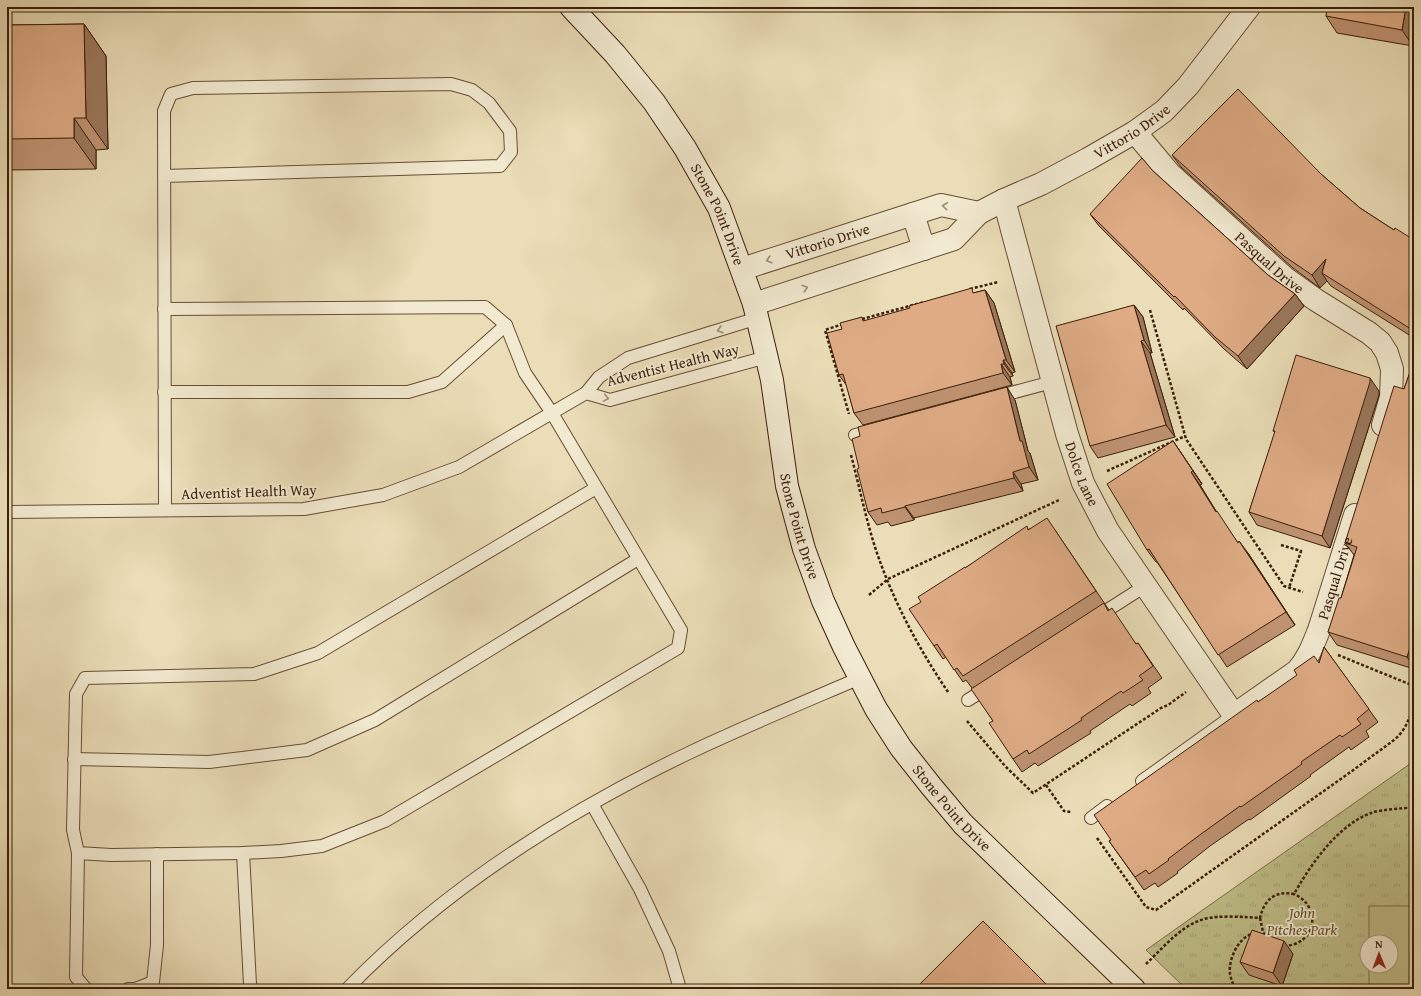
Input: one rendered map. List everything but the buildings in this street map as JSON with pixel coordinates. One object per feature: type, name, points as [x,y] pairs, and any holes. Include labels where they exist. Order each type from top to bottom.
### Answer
[{"type":"street","name":"Stone Point Drive","points":[[571,7],[615,54],[654,102],[685,148],[719,208],[756,311],[772,380],[788,486],[804,549],[826,608],[876,709],[901,748],[963,824],[1134,989]]},
{"type":"street","name":"Vittorio Drive","points":[[756,311],[954,239],[979,213],[1095,156],[1135,132],[1164,110],[1188,86],[1249,7]]},
{"type":"street","name":"Pasqual Drive","points":[[1135,132],[1170,174],[1285,278],[1316,300],[1369,333],[1384,346],[1392,369],[1391,397],[1378,440]]},
{"type":"street","name":"Dolce Lane","points":[[1004,200],[1052,382],[1083,483],[1108,531],[1234,715]]},
{"type":"street","name":"Vittorio Drive","points":[[742,269],[941,205],[979,213]]},
{"type":"street","points":[[913,214],[924,249]]},
{"type":"street","name":"Pasqual Drive","points":[[1234,715],[1297,671],[1303,664],[1319,630],[1362,493]]},
{"type":"lane","points":[[164,176],[500,166],[511,152],[510,131],[489,103],[472,90],[451,84],[193,88],[171,94],[164,111],[164,176],[164,392],[165,510]]},
{"type":"lane","points":[[78,852],[111,855],[243,853],[281,852],[322,846],[385,821],[678,648],[681,630],[552,413],[525,373],[506,325],[485,306],[164,309]]},
{"type":"lane","name":"Adventist Health Way","points":[[7,512],[304,509],[383,495],[458,467],[586,393],[599,377],[628,358],[756,311]]},
{"type":"lane","points":[[164,392],[408,392],[442,382],[506,325]]},
{"type":"lane","name":"Adventist Health Way","points":[[586,393],[610,400],[767,358]]},
{"type":"lane","points":[[983,401],[1052,382]]},
{"type":"lane","points":[[855,435],[885,427]]},
{"type":"lane","points":[[86,989],[76,977],[78,852],[73,830],[76,694],[85,678],[254,674],[318,653],[596,488]]},
{"type":"lane","points":[[74,759],[209,762],[307,750],[375,720],[638,559]]},
{"type":"lane","points":[[1085,625],[1145,586]]},
{"type":"lane","points":[[347,989],[405,934],[495,864],[544,832],[639,778],[693,751],[860,678]]},
{"type":"lane","points":[[968,700],[1001,679]]},
{"type":"lane","name":"Pasqual Drive","points":[[1134,787],[1234,715]]},
{"type":"lane","points":[[1091,818],[1116,800]]},
{"type":"lane","points":[[592,804],[640,889],[669,952],[680,989]]},
{"type":"lane","points":[[243,853],[250,984],[252,989]]},
{"type":"lane","points":[[128,989],[135,989],[153,982],[157,946],[157,854]]},
{"type":"path","points":[[968,290],[998,282]]},
{"type":"path","points":[[855,321],[931,300]]},
{"type":"path","points":[[1150,310],[1185,436],[1284,586],[1304,592]]},
{"type":"path","points":[[848,323],[825,330],[855,435],[859,454],[851,455],[874,544],[910,629],[923,653],[949,694]]},
{"type":"path","points":[[1105,472],[1185,436]]},
{"type":"path","points":[[870,595],[888,579],[1059,500]]},
{"type":"path","points":[[1281,545],[1301,551],[1289,588]]},
{"type":"path","points":[[1336,654],[1414,686]]},
{"type":"path","points":[[965,717],[1005,766],[1034,793],[1161,708],[1191,690]]},
{"type":"path","points":[[1093,831],[1146,907],[1156,910],[1394,740],[1400,735],[1408,723],[1414,705]]},
{"type":"path","points":[[1046,785],[1064,811],[1075,812]]},
{"type":"path","points":[[1294,894],[1316,861],[1332,841],[1352,823],[1372,813],[1414,807]]},
{"type":"path","points":[[1266,937],[1262,932],[1260,918],[1264,905],[1280,893],[1294,894],[1301,897],[1310,907],[1313,920],[1311,927],[1304,939],[1298,943],[1285,946],[1278,944]]},
{"type":"path","points":[[1156,955],[1175,936],[1204,919],[1237,917],[1260,918]]},
{"type":"path","points":[[1235,989],[1231,980],[1230,968],[1236,949],[1249,935],[1262,932]]},
{"type":"green space","name":"John Pitches Park","points":[[1414,761],[1414,989],[1186,989],[1146,950]]},
{"type":"green space","points":[[1369,906],[1414,906],[1414,989],[1369,989],[1369,974],[1399,974],[1399,934],[1369,934]]}]
